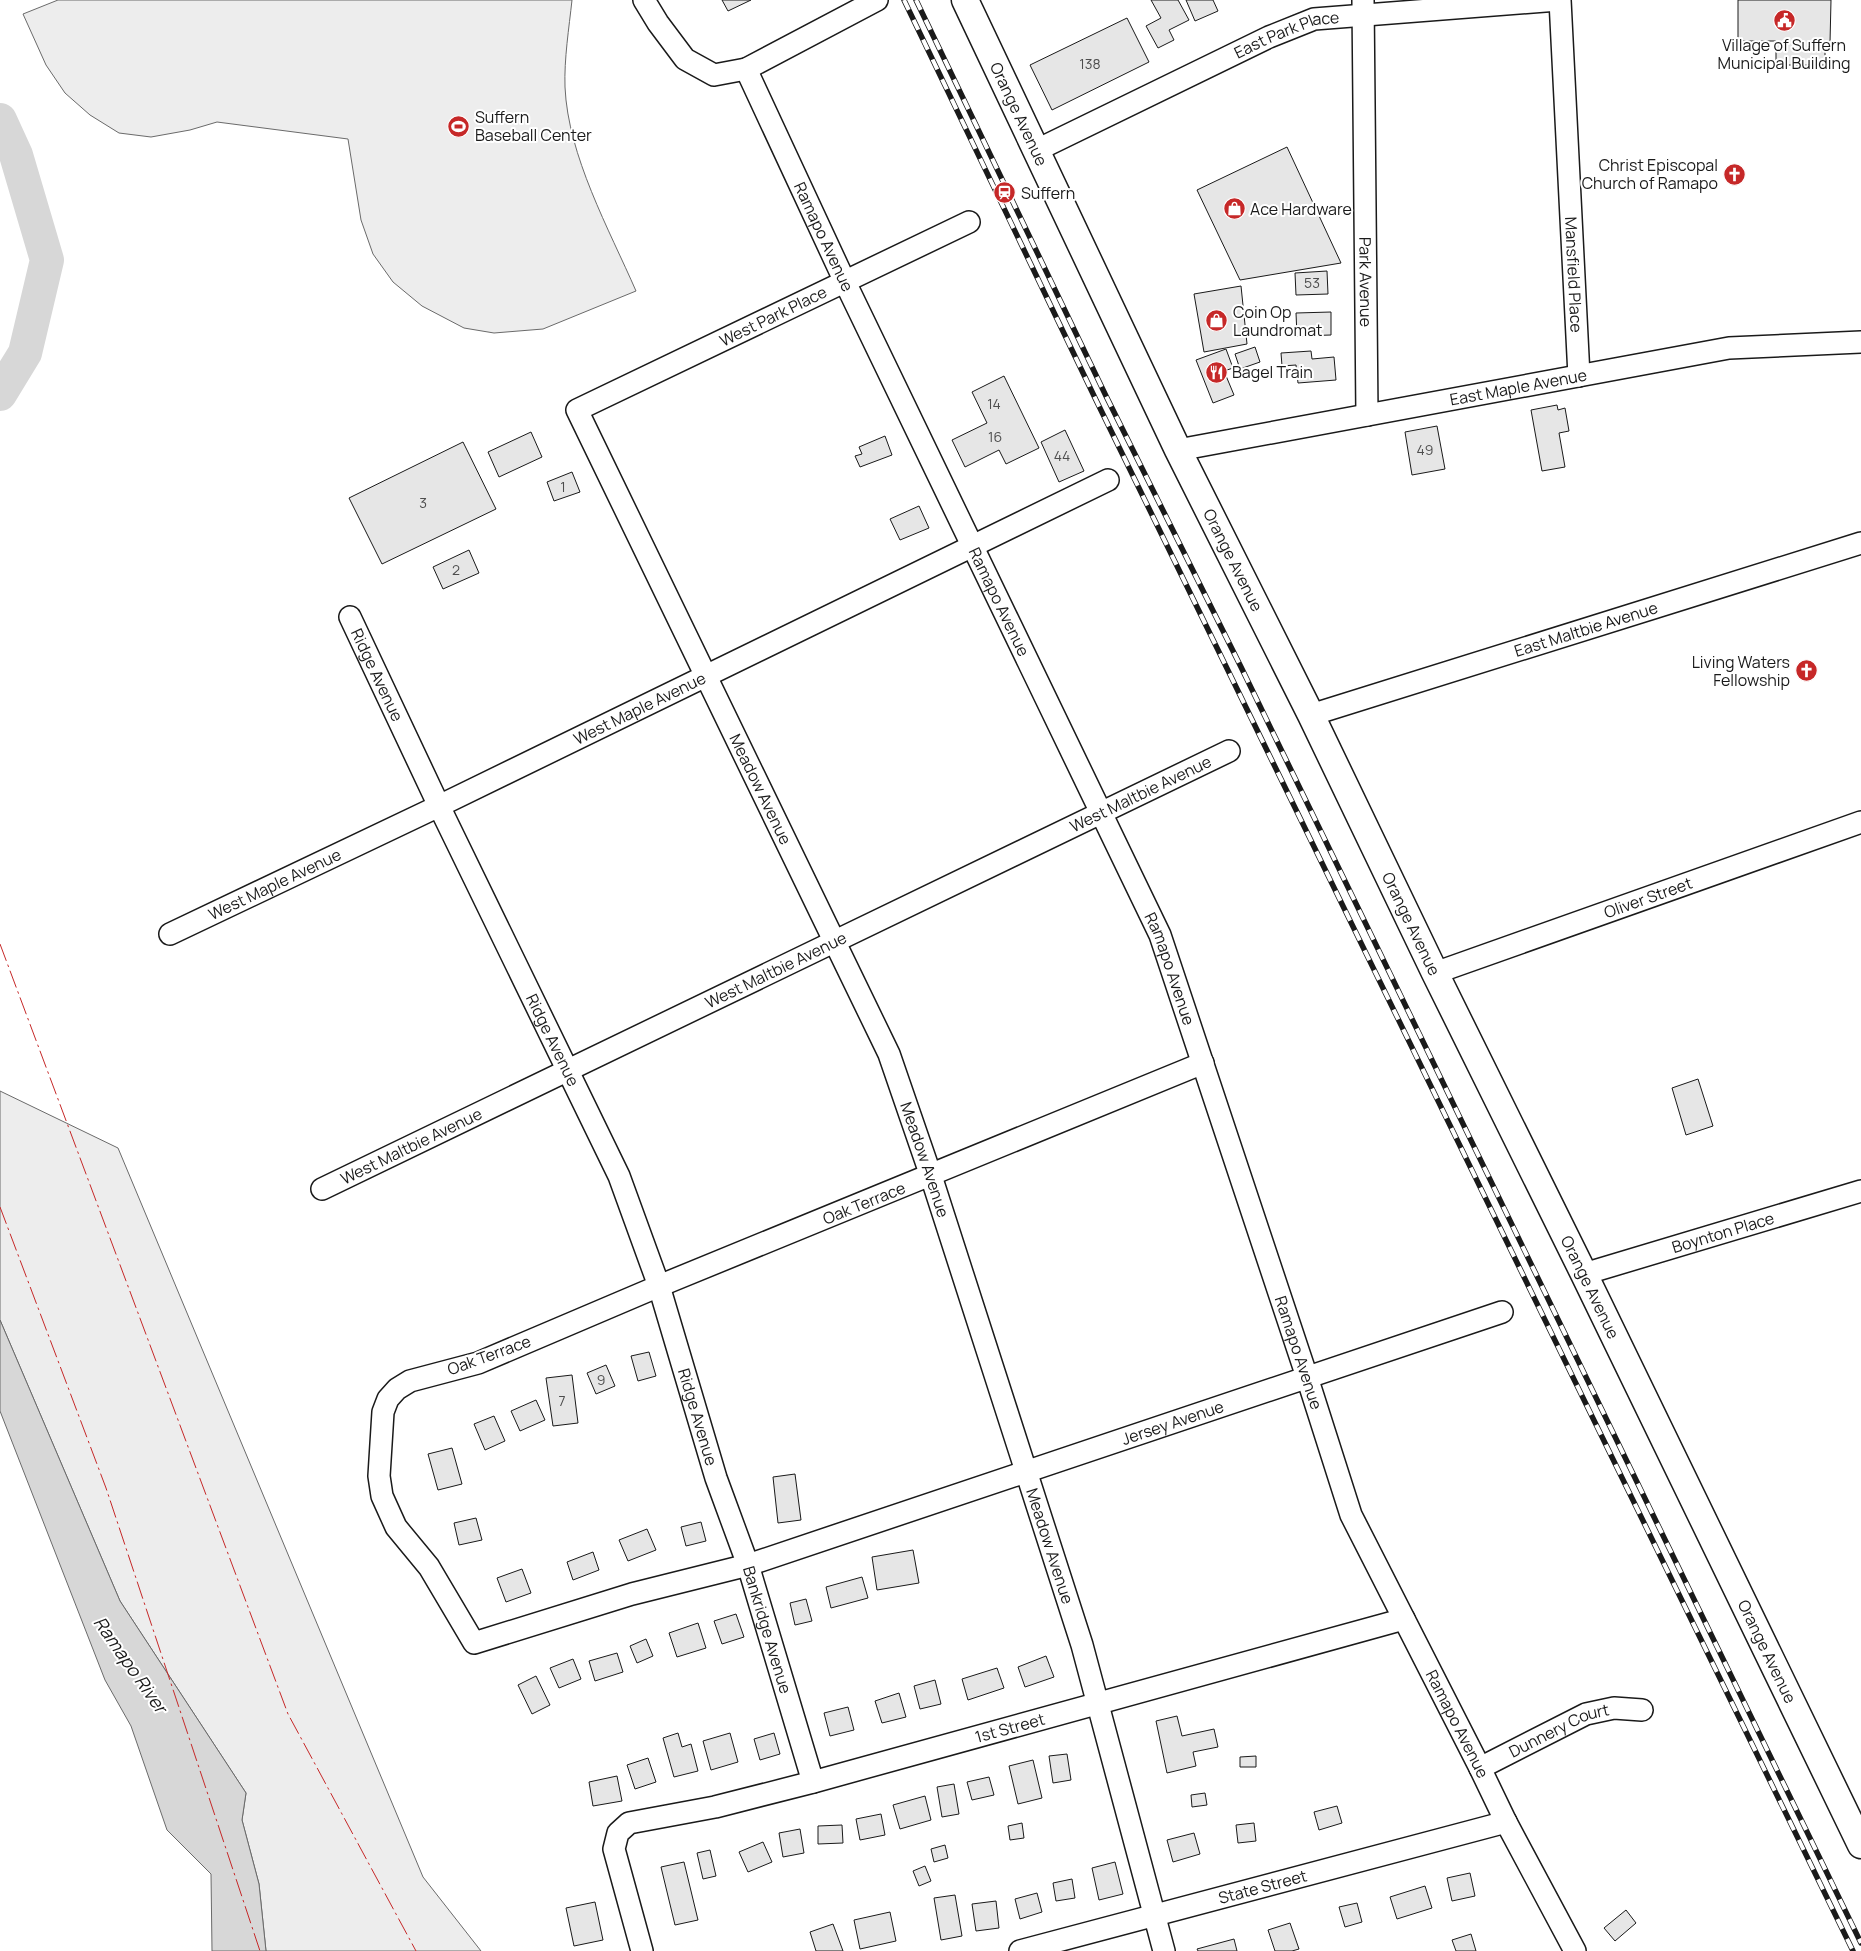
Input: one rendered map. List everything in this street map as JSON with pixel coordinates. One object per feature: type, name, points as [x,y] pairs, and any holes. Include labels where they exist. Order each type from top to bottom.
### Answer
[{"type":"main road","name":"Orange Avenue","points":[[965,0],[1178,450],[1311,715],[1435,974],[1584,1274],[1861,1845]]},
{"type":"street","points":[[644,0],[685,60],[714,75],[746,69],[877,0]]},
{"type":"street","name":"East Park Place","points":[[1037,150],[1270,37],[1314,20],[1362,8],[1559,0],[1562,22]]},
{"type":"street","name":"Park Avenue","points":[[1362,8],[1367,415]]},
{"type":"street","name":"Mansfield Place","points":[[1562,22],[1579,376]]},
{"type":"street","name":"Ramapo Avenue","points":[[746,69],[845,282],[1160,935],[1351,1515],[1540,1889],[1575,1951]]},
{"type":"street","name":"West Park Place","points":[[578,410],[969,222]]},
{"type":"street","name":"East Maple Avenue","points":[[1178,450],[1728,348],[1861,342]]},
{"type":"street","name":"Meadow Avenue","points":[[578,410],[888,1054],[931,1176],[1028,1472],[1082,1645],[1164,1951]]},
{"type":"street","name":"West Maple Avenue","points":[[170,934],[439,806],[1108,480]]},
{"type":"street","name":"East Maltbie Avenue","points":[[1311,715],[1861,543]]},
{"type":"street","name":"Ridge Avenue","points":[[350,617],[439,806],[619,1176],[659,1286],[716,1478]]},
{"type":"street","name":"West Maltbie Avenue","points":[[322,1189],[1102,814],[1229,751]]},
{"type":"street","name":"Oliver Street","points":[[1435,974],[1861,822]]},
{"type":"street","name":"Oak Terrace","points":[[844,1533],[748,1565],[632,1594],[474,1643],[429,1567],[396,1527],[382,1496],[379,1476],[383,1412],[388,1399],[397,1389],[410,1381],[478,1363],[659,1286],[1203,1063]]},
{"type":"street","name":"Boynton Place","points":[[1584,1274],[1861,1191]]},
{"type":"street","name":"Jersey Avenue","points":[[844,1533],[1502,1312]]},
{"type":"street","name":"Bankridge Avenue","points":[[716,1478],[748,1565],[813,1782]]},
{"type":"street","name":"1st Street","points":[[642,1951],[614,1849],[618,1833],[629,1823],[715,1807],[813,1782],[1404,1619]]},
{"type":"street","name":"Dunnery Court","points":[[1480,1768],[1586,1714],[1614,1708],[1642,1710]]},
{"type":"street","name":"State Street","points":[[1020,1951],[1506,1822]]},
{"type":"shaded area","points":[[58,0],[572,0],[565,76],[568,113],[582,166],[602,217],[636,291],[543,329],[494,333],[464,328],[422,306],[393,282],[373,254],[361,220],[348,139],[217,122],[190,130],[151,137],[119,133],[90,115],[65,93],[46,65],[23,14]]},
{"type":"shaded area","points":[[0,1091],[118,1148],[423,1877],[481,1951],[266,1951],[259,1884],[242,1820],[246,1793],[120,1601],[0,1320]]},
{"type":"water","points":[[0,1320],[120,1601],[246,1793],[242,1820],[259,1884],[266,1951],[212,1951],[211,1874],[167,1830],[131,1726],[105,1680],[0,1411]]},
{"type":"building","points":[[722,0],[751,0],[728,11]]},
{"type":"building","points":[[1151,0],[1178,0],[1189,20],[1169,30],[1174,40],[1158,48],[1146,26],[1161,18]]},
{"type":"building","points":[[1186,0],[1213,0],[1218,11],[1195,21]]},
{"type":"building","name":"Village of Suffern Municipal Building","points":[[1738,0],[1831,0],[1830,43],[1825,43],[1825,65],[1776,65],[1776,41],[1738,41]]},
{"type":"building","points":[[1127,18],[1149,62],[1052,110],[1030,65]]},
{"type":"building","points":[[1287,147],[1341,263],[1240,280],[1197,190]]},
{"type":"building","points":[[1327,271],[1328,294],[1296,295],[1295,273]]},
{"type":"building","points":[[1241,286],[1247,344],[1204,352],[1194,294]]},
{"type":"building","points":[[1331,312],[1331,335],[1297,336],[1296,313]]},
{"type":"building","points":[[1255,347],[1260,362],[1240,369],[1235,354]]},
{"type":"building","points":[[1226,349],[1233,368],[1224,371],[1234,395],[1213,403],[1196,360]]},
{"type":"building","points":[[1311,351],[1312,359],[1334,357],[1336,380],[1298,383],[1296,365],[1282,366],[1281,353]]},
{"type":"building","points":[[1004,376],[1039,448],[1006,464],[999,450],[965,467],[952,440],[987,423],[972,392]]},
{"type":"building","points":[[1557,405],[1558,410],[1565,408],[1569,431],[1559,433],[1565,467],[1542,471],[1531,410]]},
{"type":"building","points":[[1437,426],[1445,469],[1412,475],[1405,432]]},
{"type":"building","points":[[1065,430],[1084,471],[1059,482],[1041,442]]},
{"type":"building","points":[[531,432],[542,457],[499,477],[488,452]]},
{"type":"building","points":[[885,436],[892,455],[860,467],[855,456],[862,454],[859,447]]},
{"type":"building","points":[[463,442],[496,509],[382,564],[349,498]]},
{"type":"building","points":[[572,472],[580,492],[554,501],[547,482]]},
{"type":"building","points":[[919,506],[929,528],[900,540],[890,519]]},
{"type":"building","points":[[469,550],[479,573],[443,589],[433,567]]},
{"type":"building","points":[[1698,1079],[1713,1126],[1686,1135],[1672,1088]]},
{"type":"building","points":[[649,1352],[656,1376],[638,1381],[631,1356]]},
{"type":"building","points":[[606,1365],[615,1386],[596,1394],[587,1373]]},
{"type":"building","points":[[572,1375],[578,1423],[553,1426],[546,1378]]},
{"type":"building","points":[[536,1400],[545,1420],[520,1431],[511,1411]]},
{"type":"building","points":[[494,1416],[505,1441],[485,1450],[474,1424]]},
{"type":"building","points":[[452,1448],[462,1484],[438,1490],[428,1454]]},
{"type":"building","points":[[795,1474],[801,1520],[778,1523],[773,1477]]},
{"type":"building","points":[[476,1518],[482,1540],[459,1545],[454,1523]]},
{"type":"building","points":[[701,1522],[706,1541],[686,1546],[681,1527]]},
{"type":"building","points":[[647,1529],[656,1550],[628,1561],[619,1540]]},
{"type":"building","points":[[913,1550],[919,1583],[877,1590],[872,1557]]},
{"type":"building","points":[[593,1552],[599,1570],[573,1580],[567,1562]]},
{"type":"building","points":[[522,1569],[531,1593],[506,1602],[497,1578]]},
{"type":"building","points":[[862,1577],[868,1598],[831,1608],[826,1587]]},
{"type":"building","points":[[806,1599],[812,1621],[795,1625],[790,1603]]},
{"type":"building","points":[[736,1614],[744,1637],[722,1644],[714,1621]]},
{"type":"building","points":[[698,1623],[706,1648],[677,1657],[669,1633]]},
{"type":"building","points":[[646,1639],[653,1656],[637,1663],[630,1646]]},
{"type":"building","points":[[617,1653],[623,1672],[595,1681],[589,1661]]},
{"type":"building","points":[[1046,1656],[1054,1677],[1025,1687],[1018,1667]]},
{"type":"building","points":[[573,1659],[581,1679],[559,1688],[550,1668]]},
{"type":"building","points":[[997,1668],[1004,1688],[968,1700],[962,1679]]},
{"type":"building","points":[[536,1676],[550,1705],[532,1714],[518,1685]]},
{"type":"building","points":[[935,1680],[941,1704],[920,1709],[914,1686]]},
{"type":"building","points":[[899,1693],[906,1717],[882,1723],[875,1701]]},
{"type":"building","points":[[848,1707],[854,1730],[830,1736],[824,1713]]},
{"type":"building","points":[[1177,1716],[1182,1736],[1214,1729],[1218,1747],[1193,1752],[1196,1766],[1167,1773],[1156,1721]]},
{"type":"building","points":[[678,1733],[682,1747],[691,1744],[698,1771],[674,1777],[663,1738]]},
{"type":"building","points":[[730,1733],[738,1762],[711,1770],[703,1741]]},
{"type":"building","points":[[774,1733],[780,1754],[760,1760],[754,1739]]},
{"type":"building","points":[[1067,1754],[1071,1780],[1053,1783],[1049,1756]]},
{"type":"building","points":[[1256,1756],[1256,1767],[1240,1767],[1240,1757]]},
{"type":"building","points":[[648,1758],[656,1782],[635,1789],[627,1765]]},
{"type":"building","points":[[1033,1760],[1042,1798],[1018,1804],[1009,1766]]},
{"type":"building","points":[[617,1776],[622,1801],[593,1806],[589,1782]]},
{"type":"building","points":[[989,1777],[994,1795],[972,1800],[967,1782]]},
{"type":"building","points":[[954,1784],[959,1814],[942,1817],[937,1787]]},
{"type":"building","points":[[1205,1793],[1207,1805],[1192,1807],[1191,1795]]},
{"type":"building","points":[[925,1796],[931,1820],[900,1829],[893,1805]]},
{"type":"building","points":[[1337,1806],[1342,1823],[1319,1830],[1314,1812]]},
{"type":"building","points":[[881,1814],[885,1835],[860,1840],[856,1819]]},
{"type":"building","points":[[1022,1823],[1024,1838],[1010,1840],[1008,1826]]},
{"type":"building","points":[[1254,1823],[1256,1841],[1238,1843],[1236,1825]]},
{"type":"building","points":[[842,1825],[843,1843],[818,1844],[818,1826]]},
{"type":"building","points":[[800,1829],[804,1853],[783,1857],[779,1833]]},
{"type":"building","points":[[1194,1833],[1200,1854],[1173,1862],[1167,1840]]},
{"type":"building","points":[[763,1842],[772,1862],[748,1872],[739,1852]]},
{"type":"building","points":[[945,1845],[948,1858],[934,1862],[931,1849]]},
{"type":"building","points":[[710,1850],[716,1876],[703,1879],[697,1853]]},
{"type":"building","points":[[684,1862],[698,1920],[675,1925],[661,1867]]},
{"type":"building","points":[[1115,1862],[1123,1894],[1099,1900],[1092,1868]]},
{"type":"building","points":[[925,1866],[931,1881],[919,1886],[913,1871]]},
{"type":"building","points":[[1470,1873],[1475,1896],[1452,1901],[1447,1878]]},
{"type":"building","points":[[1072,1879],[1075,1898],[1056,1901],[1053,1883]]},
{"type":"building","points":[[1425,1886],[1432,1908],[1397,1919],[1390,1897]]},
{"type":"building","points":[[1037,1893],[1042,1912],[1020,1919],[1015,1899]]},
{"type":"building","points":[[955,1895],[962,1936],[941,1940],[934,1898]]},
{"type":"building","points":[[996,1901],[999,1928],[976,1931],[972,1904]]},
{"type":"building","points":[[595,1902],[603,1940],[574,1946],[566,1908]]},
{"type":"building","points":[[1357,1903],[1362,1922],[1345,1927],[1339,1907]]},
{"type":"building","points":[[1626,1910],[1636,1923],[1615,1941],[1604,1928]]},
{"type":"building","points":[[890,1912],[896,1941],[860,1949],[854,1920]]},
{"type":"building","points":[[1290,1923],[1299,1949],[1275,1951],[1268,1930]]},
{"type":"building","points":[[833,1924],[843,1951],[816,1951],[810,1932]]},
{"type":"building","points":[[1471,1934],[1476,1951],[1456,1951],[1452,1940]]},
{"type":"building","points":[[1234,1939],[1237,1951],[1198,1951],[1197,1949]]},
{"type":"waterway","name":"Ramapo River","points":[[0,120],[16,155],[47,260],[25,353],[0,394]]},
{"type":"railway","points":[[904,0],[1096,400],[1853,1951]]},
{"type":"railway","points":[[916,0],[1106,396],[1241,667],[1861,1943]]},
{"type":"power","points":[[0,944],[288,1714],[416,1951]]},
{"type":"power","points":[[0,1207],[106,1488],[260,1951]]},
{"type":"place","name":"Village of Suffern Municipal Building","points":[[1784,21]]},
{"type":"place","name":"Suffern Baseball Center","points":[[459,126]]},
{"type":"place","name":"Christ Episcopal Church of Ramapo","points":[[1734,174]]},
{"type":"place","name":"Suffern","points":[[1005,193]]},
{"type":"place","name":"Ace Hardware","points":[[1234,209]]},
{"type":"place","name":"Coin Op Laundromat","points":[[1217,321]]},
{"type":"place","name":"Bagel Train","points":[[1216,372]]},
{"type":"place","name":"Living Waters Fellowship","points":[[1806,671]]}]
